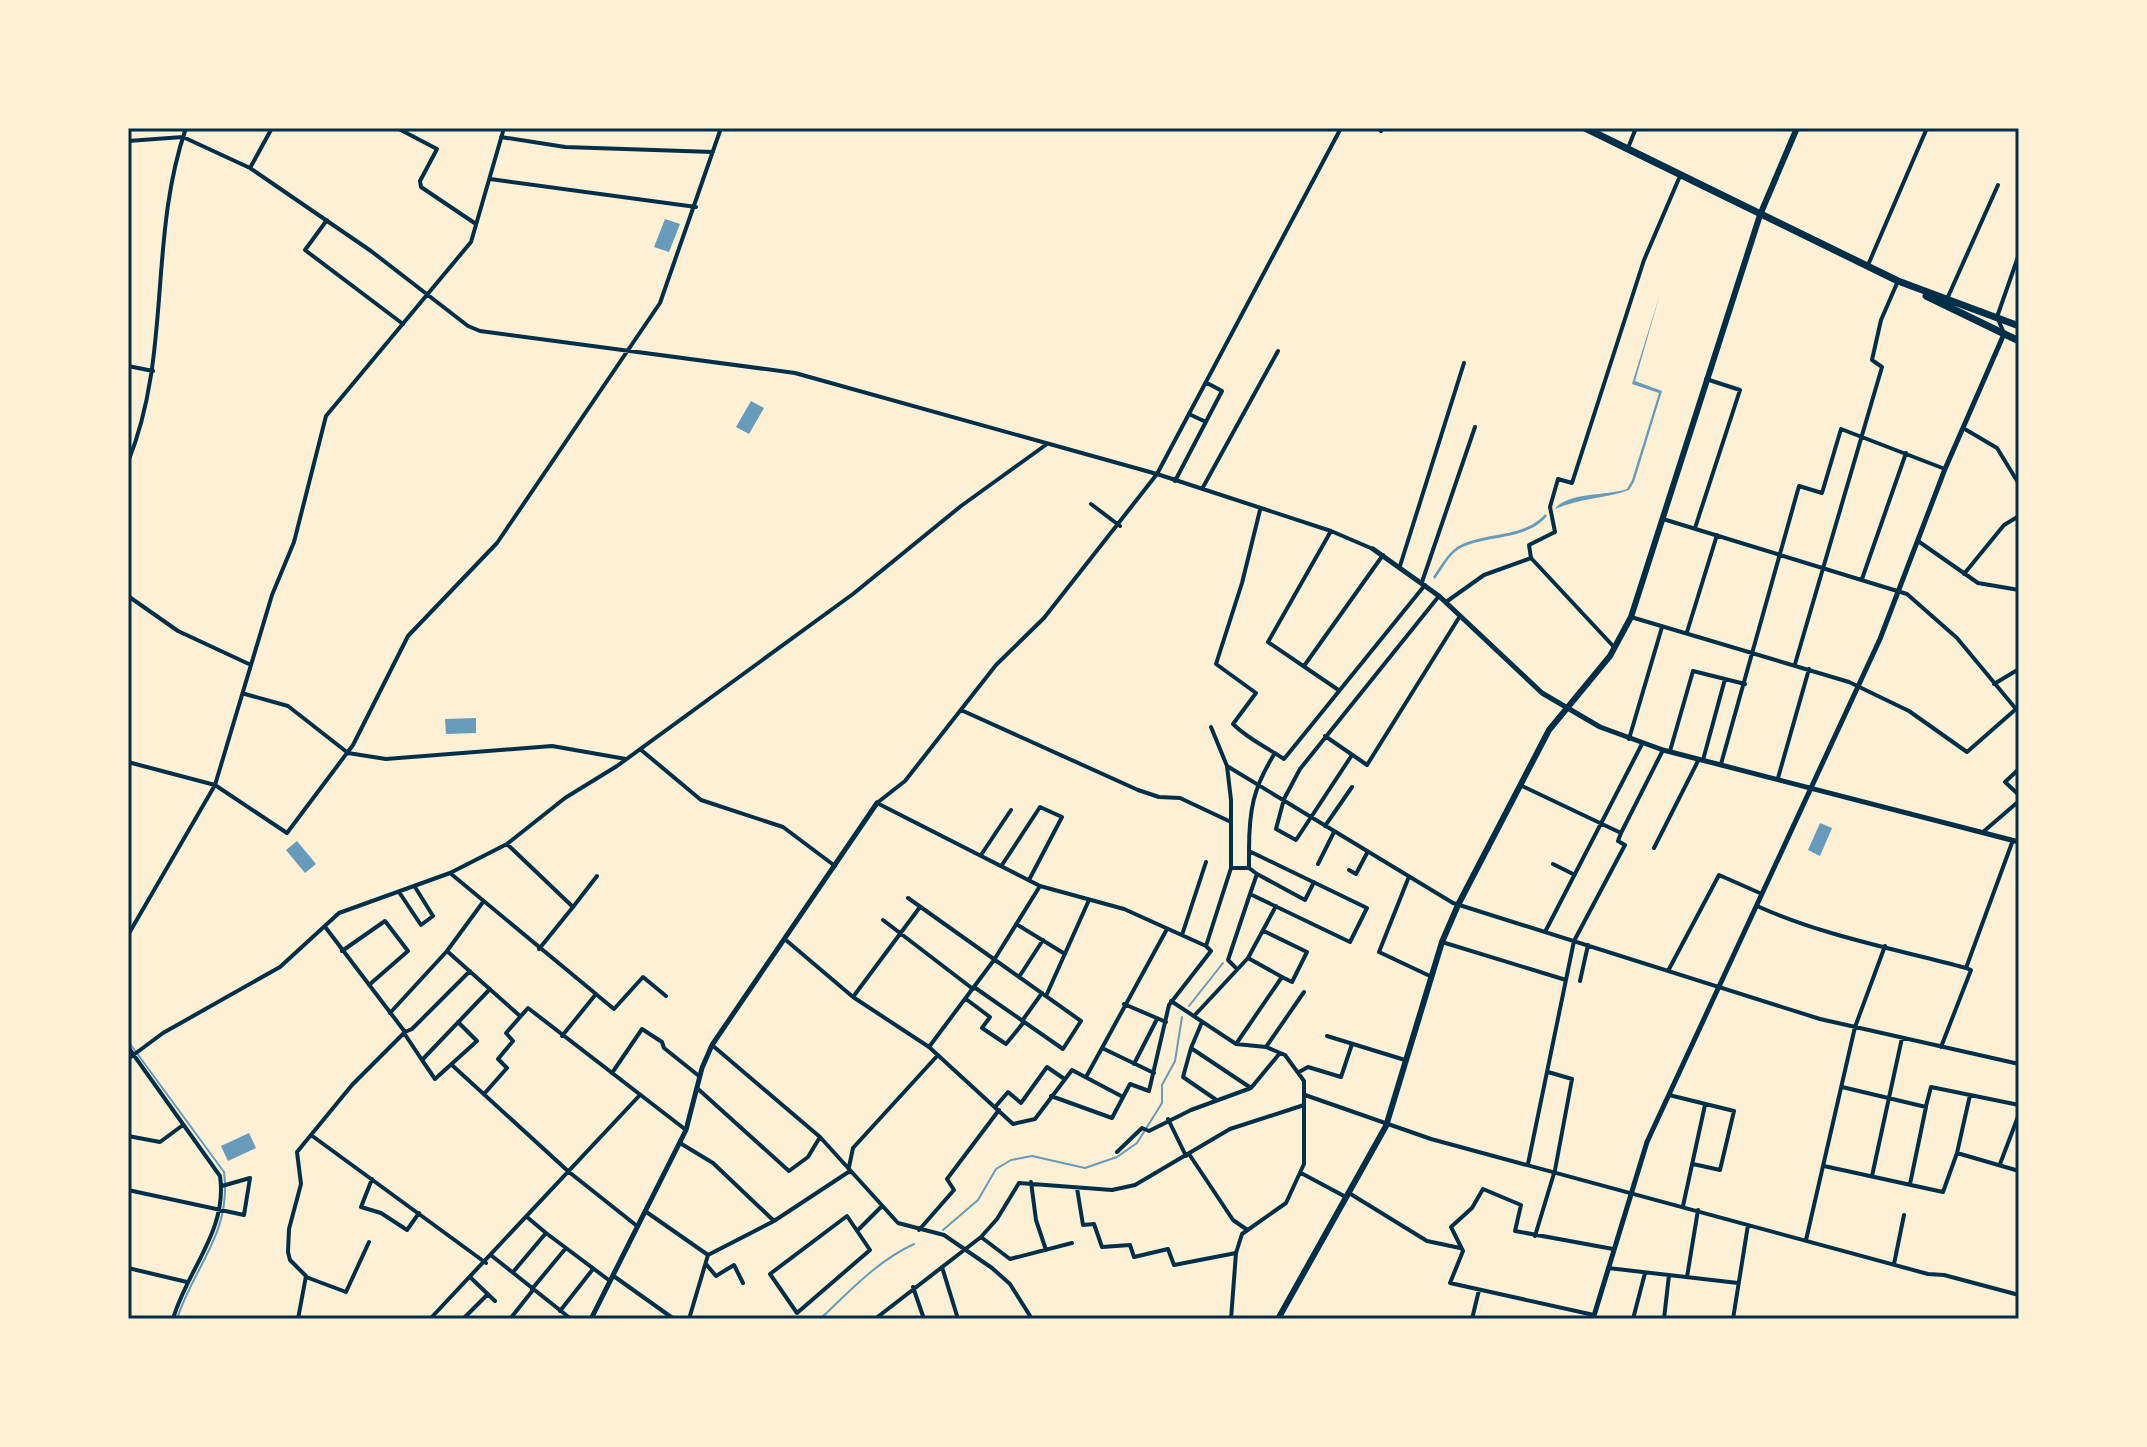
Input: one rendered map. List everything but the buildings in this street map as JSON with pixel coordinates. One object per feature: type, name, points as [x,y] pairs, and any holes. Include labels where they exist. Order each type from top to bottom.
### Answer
[{"type":"highway","points":[[1585,128],[2019,341]]},
{"type":"highway","points":[[1917,290],[2019,326]]},
{"type":"main road","points":[[1278,1319],[1386,1126],[1442,942],[1458,905],[1549,730],[1615,648],[1631,617],[1760,215],[1797,128]]},
{"type":"street","points":[[128,462],[149,401],[162,236],[186,128]]},
{"type":"street","points":[[250,168],[272,128]]},
{"type":"street","points":[[397,128],[437,149],[420,181],[421,187],[477,225]]},
{"type":"street","points":[[128,935],[215,785],[245,694],[251,665],[294,542],[326,416],[471,242],[504,128]]},
{"type":"street","points":[[128,762],[215,785],[287,833],[348,753],[408,636],[497,543],[660,303],[721,128]]},
{"type":"street","points":[[591,1319],[686,1130],[699,1076],[712,1045],[787,941],[877,803],[905,781],[996,665],[1044,618],[1120,526],[1157,474],[1341,128]]},
{"type":"street","points":[[1628,149],[1636,128]]},
{"type":"street","points":[[1867,267],[1927,128]]},
{"type":"street","points":[[128,141],[183,137],[250,168],[480,331],[782,370],[1157,474],[1331,531],[1373,549],[1439,596],[1526,679],[1566,709],[1629,739],[2016,841],[1966,968]]},
{"type":"street","points":[[501,137],[565,147],[713,152]]},
{"type":"street","points":[[1615,648],[1531,558],[1529,545],[1555,532],[1550,507],[1558,479],[1572,483],[1644,260],[1680,176]]},
{"type":"street","points":[[490,179],[696,207]]},
{"type":"street","points":[[1947,299],[1998,185]]},
{"type":"street","points":[[327,220],[305,250],[403,324]]},
{"type":"street","points":[[1613,1249],[1515,1231],[1521,1205],[1483,1189],[1472,1208],[1451,1227],[1462,1249],[1450,1283],[1594,1317],[1630,1191],[1669,1095],[1813,787],[1899,591],[1945,469],[2004,334],[1997,317],[2019,254]]},
{"type":"street","points":[[1795,664],[1882,367],[1872,360],[1881,320],[1898,281]]},
{"type":"street","points":[[1202,490],[1278,351]]},
{"type":"street","points":[[1400,566],[1464,363]]},
{"type":"street","points":[[128,366],[153,371]]},
{"type":"street","points":[[1695,528],[1740,390],[1706,379]]},
{"type":"street","points":[[1175,481],[1222,391],[1207,383]]},
{"type":"street","points":[[1191,415],[1206,422]]},
{"type":"street","points":[[1260,510],[1242,583],[1216,664],[1256,693],[1233,724],[1246,737],[1284,759],[1424,584],[1475,427]]},
{"type":"street","points":[[1963,428],[1997,448],[2019,484]]},
{"type":"street","points":[[1721,764],[1799,486],[1822,493],[1841,429],[1945,469]]},
{"type":"street","points":[[131,1057],[184,1021],[280,967],[339,913],[450,873],[507,844],[565,798],[627,759],[863,587],[961,506],[1048,444]]},
{"type":"street","points":[[1862,580],[1906,453]]},
{"type":"street","points":[[1091,504],[1120,526]]},
{"type":"street","points":[[1964,574],[2004,525],[2019,516]]},
{"type":"street","points":[[1631,617],[1795,664],[1857,686],[1909,711],[1967,752],[2016,709],[1957,638],[1899,591],[1663,519]]},
{"type":"street","points":[[1331,531],[1268,642],[1337,689]]},
{"type":"street","points":[[1687,633],[1717,535]]},
{"type":"street","points":[[1918,541],[1964,574],[1991,588],[2019,590]]},
{"type":"street","points":[[1304,666],[1383,555]]},
{"type":"street","points":[[1446,602],[1484,575],[1531,558]]},
{"type":"street","points":[[128,596],[178,631],[251,665]]},
{"type":"street","points":[[1352,755],[1296,840],[1276,829],[1284,799],[1325,736],[1439,596]]},
{"type":"street","points":[[1325,736],[1367,765],[1460,616]]},
{"type":"street","points":[[1629,739],[1662,627]]},
{"type":"street","points":[[1778,778],[1809,669]]},
{"type":"street","points":[[1994,684],[2019,669]]},
{"type":"street","points":[[1528,1164],[1574,941],[1625,845],[1618,841],[1621,833],[1667,751],[1693,671],[1745,684]]},
{"type":"street","points":[[1654,848],[1701,759],[1725,679]]},
{"type":"street","points":[[245,694],[288,706],[348,753],[386,759],[552,746],[627,759]]},
{"type":"street","points":[[961,710],[1138,790],[1159,797],[1180,798],[1231,822]]},
{"type":"street","points":[[1206,946],[1231,868],[1227,766],[1211,727]]},
{"type":"street","points":[[1545,932],[1642,744]]},
{"type":"street","points":[[640,749],[701,800],[783,827],[835,866]]},
{"type":"street","points":[[1249,868],[1249,815],[1257,782],[1275,753]]},
{"type":"street","points":[[1227,766],[1408,878],[1458,905],[1855,1027],[2019,1064]]},
{"type":"street","points":[[1983,832],[2019,798],[2005,782],[2019,769]]},
{"type":"street","points":[[1520,785],[1621,833]]},
{"type":"street","points":[[1325,826],[1352,787]]},
{"type":"street","points":[[877,803],[1040,886],[1124,909],[1211,951],[1171,1001],[1149,1091],[1130,1084],[1112,1118],[1051,1096]]},
{"type":"street","points":[[1001,866],[1040,807],[1062,817],[1029,880]]},
{"type":"street","points":[[981,855],[1011,810]]},
{"type":"street","points":[[1318,864],[1334,832]]},
{"type":"street","points":[[507,844],[573,907]]},
{"type":"street","points":[[1249,851],[1367,908],[1350,942],[1250,894]]},
{"type":"street","points":[[1349,870],[1356,874],[1367,853]]},
{"type":"street","points":[[1182,935],[1206,862]]},
{"type":"street","points":[[1553,864],[1573,874]]},
{"type":"street","points":[[1231,868],[1249,868],[1305,900],[1314,882]]},
{"type":"street","points":[[450,873],[614,1009],[643,977],[666,996]]},
{"type":"street","points":[[1235,967],[1228,960],[1257,874]]},
{"type":"street","points":[[1668,971],[1719,875],[1762,894]]},
{"type":"street","points":[[539,949],[597,876]]},
{"type":"street","points":[[1408,878],[1379,952],[1432,977]]},
{"type":"street","points":[[929,1047],[994,960],[1040,886]]},
{"type":"street","points":[[399,892],[421,925],[433,916],[415,887]]},
{"type":"street","points":[[883,920],[1063,1049],[1081,1021],[908,898]]},
{"type":"street","points":[[965,999],[990,1017],[982,1028],[1006,1044],[1044,995],[1089,900]]},
{"type":"street","points":[[390,1013],[447,951],[483,902]]},
{"type":"street","points":[[1194,1016],[1235,967],[1248,958],[1276,906]]},
{"type":"street","points":[[1757,906],[1829,936],[1885,946],[1971,970],[1941,1047]]},
{"type":"street","points":[[853,997],[920,907]]},
{"type":"street","points":[[342,951],[385,921],[408,951],[369,985]]},
{"type":"street","points":[[1016,924],[1065,954]]},
{"type":"street","points":[[326,928],[405,1033],[435,1079],[453,1066],[477,1041],[458,1022]]},
{"type":"street","points":[[1086,1077],[1167,929]]},
{"type":"street","points":[[1248,958],[1292,982],[1307,952],[1264,931]]},
{"type":"street","points":[[1019,977],[1043,940]]},
{"type":"street","points":[[787,941],[853,997],[929,1047],[1013,1124],[1035,1119],[1072,1070],[1123,1097]]},
{"type":"street","points":[[1442,942],[1566,980]]},
{"type":"street","points":[[1580,981],[1588,945]]},
{"type":"street","points":[[1806,1240],[1855,1027],[1885,946]]},
{"type":"street","points":[[447,951],[521,1017]]},
{"type":"street","points":[[369,1242],[346,1292],[306,1276],[290,1260],[289,1229],[301,1184],[297,1152],[352,1085],[470,971]]},
{"type":"street","points":[[1236,1044],[1282,977]]},
{"type":"street","points":[[422,1060],[490,989]]},
{"type":"street","points":[[1266,1047],[1304,992]]},
{"type":"street","points":[[562,1036],[596,994]]},
{"type":"street","points":[[1171,1001],[1236,1044],[1266,1047],[1293,1061],[1305,1095],[1306,1153],[1301,1173],[1286,1203],[1246,1229],[1236,1253],[1231,1319]]},
{"type":"street","points":[[1124,1004],[1166,1022]]},
{"type":"street","points":[[484,1094],[507,1068],[498,1059],[513,1041],[506,1033],[528,1008],[686,1130]]},
{"type":"street","points":[[1134,1064],[1157,1019]]},
{"type":"street","points":[[1202,1022],[1183,1077],[1216,1100]]},
{"type":"street","points":[[611,1073],[642,1029],[699,1076]]},
{"type":"street","points":[[1327,1036],[1407,1061]]},
{"type":"street","points":[[1872,1176],[1902,1038]]},
{"type":"street","points":[[1299,1072],[1308,1067],[1341,1077],[1352,1044]]},
{"type":"street","points":[[712,1045],[820,1137],[898,1223],[944,1235],[965,1249],[1010,1284],[1032,1319]]},
{"type":"street","points":[[128,1047],[131,1057],[220,1176],[222,1186],[221,1210],[211,1241],[187,1282],[173,1319]]},
{"type":"street","points":[[1102,1048],[1154,1073]]},
{"type":"street","points":[[1191,1048],[1251,1088]]},
{"type":"street","points":[[1117,1152],[1146,1130],[1168,1119],[1251,1088],[1280,1053]]},
{"type":"street","points":[[689,1319],[708,1255],[774,1221],[850,1169],[853,1148],[938,1055]]},
{"type":"street","points":[[453,1066],[569,1172],[637,1226]]},
{"type":"street","points":[[919,1230],[954,1190],[947,1179],[1008,1092],[1021,1103],[1047,1067],[1063,1078]]},
{"type":"street","points":[[1535,1236],[1555,1170],[1572,1079],[1548,1072]]},
{"type":"street","points":[[1842,1087],[1926,1107]]},
{"type":"street","points":[[1910,1185],[1931,1087],[2019,1105]]},
{"type":"street","points":[[697,1088],[789,1171],[808,1157],[820,1137]]},
{"type":"street","points":[[1305,1095],[1386,1126],[2019,1295]]},
{"type":"street","points":[[1669,1095],[1734,1111],[1720,1170],[1693,1164]]},
{"type":"street","points":[[1824,1166],[1943,1192],[1957,1153],[1970,1095]]},
{"type":"street","points":[[430,1319],[486,1263],[639,1096]]},
{"type":"street","points":[[875,1319],[981,1237],[997,1219],[1019,1183],[1112,1190],[1135,1185],[1230,1129],[1304,1105]]},
{"type":"street","points":[[1683,1206],[1705,1105]]},
{"type":"street","points":[[2000,1164],[2019,1114]]},
{"type":"street","points":[[1168,1119],[1188,1155],[1233,1220],[1246,1229]]},
{"type":"street","points":[[128,1136],[160,1142],[183,1125]]},
{"type":"street","points":[[311,1135],[486,1263]]},
{"type":"street","points":[[680,1142],[713,1163],[774,1221]]},
{"type":"street","points":[[1957,1153],[2019,1171]]},
{"type":"street","points":[[1301,1173],[1346,1194],[1427,1241],[1462,1249]]},
{"type":"street","points":[[128,1190],[244,1215],[252,1184],[250,1178],[222,1186]]},
{"type":"street","points":[[372,1179],[361,1207],[381,1213],[407,1230],[419,1213]]},
{"type":"street","points":[[1031,1182],[1036,1220],[1046,1250]]},
{"type":"street","points":[[1077,1188],[1083,1225],[1094,1224],[1102,1247],[1130,1245],[1134,1257],[1168,1249],[1174,1265],[1236,1253]]},
{"type":"street","points":[[857,1230],[882,1206]]},
{"type":"street","points":[[1687,1277],[1698,1210]]},
{"type":"street","points":[[645,1211],[708,1255]]},
{"type":"street","points":[[1894,1264],[1904,1215]]},
{"type":"street","points":[[847,1216],[857,1230],[870,1250],[797,1313],[770,1274],[847,1216]]},
{"type":"street","points":[[527,1217],[593,1269],[674,1319]]},
{"type":"street","points":[[1733,1319],[1748,1225]]},
{"type":"street","points":[[513,1272],[546,1233]]},
{"type":"street","points":[[981,1237],[1010,1259],[1072,1243]]},
{"type":"street","points":[[510,1319],[566,1248]]},
{"type":"street","points":[[492,1256],[571,1319]]},
{"type":"street","points":[[705,1263],[716,1276],[734,1265],[743,1283]]},
{"type":"street","points":[[942,1267],[958,1319]]},
{"type":"street","points":[[128,1268],[187,1282]]},
{"type":"street","points":[[1608,1268],[1738,1283]]},
{"type":"street","points":[[560,1311],[593,1269]]},
{"type":"street","points":[[1633,1319],[1645,1273]]},
{"type":"street","points":[[1664,1319],[1669,1275]]},
{"type":"street","points":[[298,1319],[306,1276]]},
{"type":"street","points":[[471,1278],[495,1301]]},
{"type":"street","points":[[913,1287],[924,1319]]},
{"type":"street","points":[[1472,1319],[1479,1290]]},
{"type":"street","points":[[463,1319],[488,1294]]},
{"type":"street","points":[[437,1312],[445,1319]]},
{"type":"water","points":[[665,219],[680,224],[669,252],[654,247]]},
{"type":"water","points":[[1660,294],[1635,381],[1662,391],[1634,482],[1629,490],[1555,509],[1578,497],[1627,489],[1632,480],[1659,393],[1632,384]]},
{"type":"water","points":[[751,401],[764,408],[749,434],[736,427]]},
{"type":"water","points":[[1545,514],[1547,516],[1528,530],[1459,549],[1435,579],[1433,577],[1457,547],[1526,527]]},
{"type":"water","points":[[476,718],[476,733],[446,734],[445,719]]},
{"type":"water","points":[[1820,823],[1832,828],[1820,856],[1808,850]]},
{"type":"water","points":[[297,841],[316,864],[305,873],[286,850]]},
{"type":"water","points":[[249,1133],[256,1148],[228,1161],[221,1146]]},
{"type":"waterway","points":[[1189,1006],[1223,963]]},
{"type":"waterway","points":[[943,1230],[978,1200],[996,1169],[1011,1160],[1032,1156],[1085,1168],[1117,1157],[1137,1143],[1162,1103],[1162,1085],[1175,1061],[1182,1017]]},
{"type":"waterway","points":[[128,1041],[224,1172],[225,1194],[217,1231],[177,1319]]},
{"type":"waterway","points":[[820,1319],[876,1268],[914,1244]]}]
